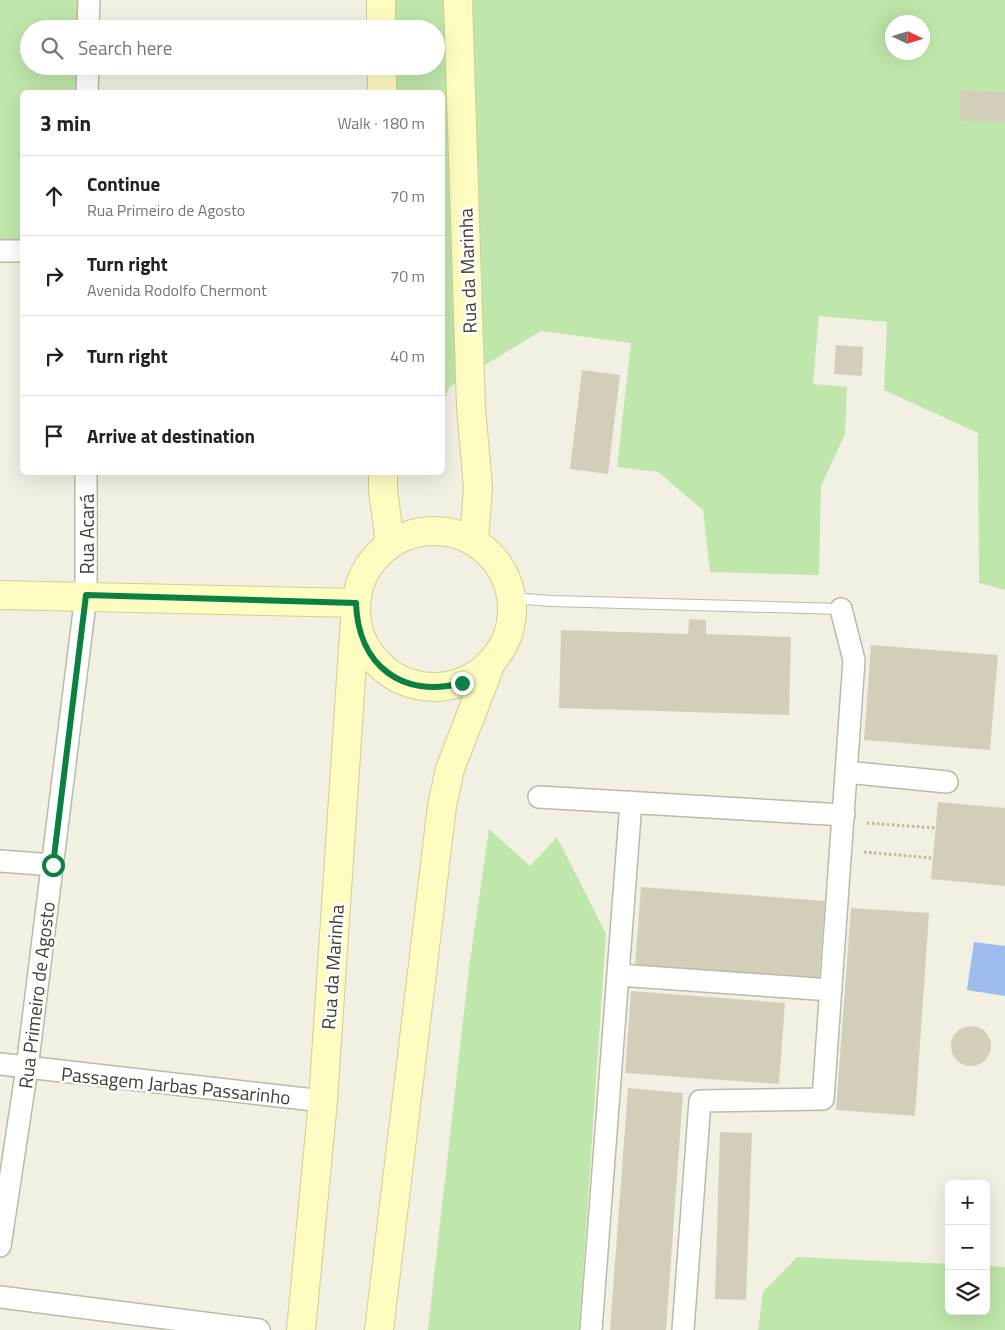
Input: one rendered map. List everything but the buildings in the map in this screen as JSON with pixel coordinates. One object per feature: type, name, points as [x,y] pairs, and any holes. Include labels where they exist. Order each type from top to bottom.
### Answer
[{"type":"main road","points":[[381,0],[381,20]]},
{"type":"main road","name":"Rua da Marinha","points":[[458,0],[471,408],[478,486],[474,541]]},
{"type":"main road","points":[[382,75],[382,90]]},
{"type":"main road","points":[[383,475],[383,490],[390,544]]},
{"type":"main road","points":[[423,531],[449,532],[474,541],[488,552],[499,565],[507,581],[512,598],[512,616],[509,633],[502,649],[491,663],[478,674],[462,683],[446,688],[410,685],[394,677],[380,667],[369,653],[359,629],[356,603],[366,570],[390,544],[406,536],[423,531]]},
{"type":"main road","points":[[0,595],[86,595],[356,603]]},
{"type":"main road","name":"Rua da Marinha","points":[[301,1330],[323,1101],[356,603]]},
{"type":"main road","points":[[379,1330],[442,806],[450,769],[491,663]]},
{"type":"street","points":[[88,20],[89,0]]},
{"type":"street","points":[[87,90],[88,75]]},
{"type":"street","points":[[0,251],[20,251]]},
{"type":"street","name":"Rua Acará","points":[[86,475],[86,595]]},
{"type":"street","name":"Rua Primeiro de Agosto","points":[[0,1246],[27,1068],[86,595]]},
{"type":"street","points":[[683,1330],[700,1101],[823,1099],[854,660],[841,608]]},
{"type":"street","points":[[846,772],[947,782]]},
{"type":"street","points":[[539,797],[844,818]]},
{"type":"street","points":[[592,1330],[631,802]]},
{"type":"street","points":[[0,861],[53,865]]},
{"type":"street","points":[[618,975],[831,990]]},
{"type":"street","name":"Passagem Jarbas Passarinho","points":[[0,1064],[323,1101]]},
{"type":"street","points":[[0,1297],[259,1330]]},
{"type":"lane","points":[[512,598],[551,601],[841,608]]},
{"type":"path","points":[[844,818],[936,828]]},
{"type":"path","points":[[841,850],[933,858]]},
{"type":"green space","points":[[0,0],[89,0],[88,20],[20,20],[20,75],[88,75],[87,90],[20,90],[20,251],[0,251]]},
{"type":"green space","points":[[373,0],[1005,0],[1005,590],[979,583],[978,433],[884,390],[887,322],[819,316],[813,384],[847,387],[845,434],[821,486],[819,575],[710,572],[703,510],[658,472],[617,467],[631,343],[541,331],[449,387],[445,399],[445,90],[374,90],[374,75],[445,75],[445,20],[373,20]]},
{"type":"green space","points":[[489,829],[530,866],[557,837],[606,934],[579,1330],[428,1330],[469,968]]},
{"type":"green space","points":[[797,1257],[945,1264],[945,1315],[990,1315],[990,1266],[1005,1267],[1005,1330],[758,1330],[763,1292]]},
{"type":"water","points":[[974,942],[1005,946],[1005,996],[967,990]]},
{"type":"route","points":[[53,865],[86,595],[356,603],[356,620],[361,638],[369,653],[380,667],[410,685],[446,688],[462,683]]}]
